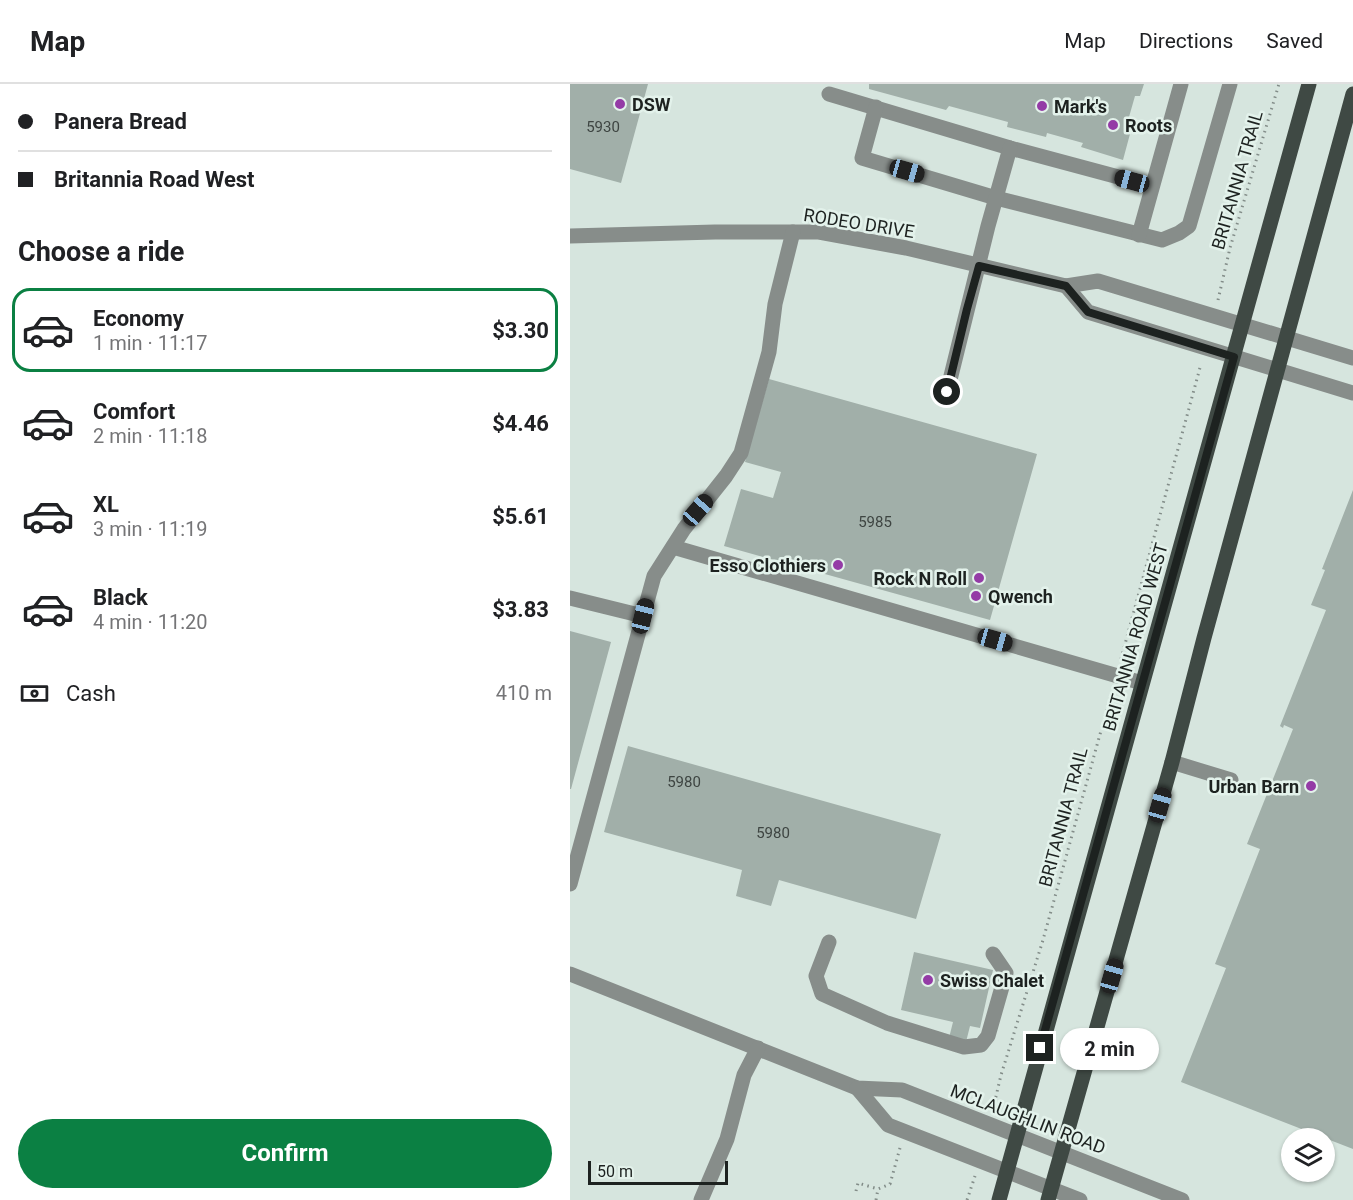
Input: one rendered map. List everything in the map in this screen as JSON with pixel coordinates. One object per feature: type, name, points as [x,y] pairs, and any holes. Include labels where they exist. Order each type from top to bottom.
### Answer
[{"type":"main road","name":"BRITANNIA ROAD WEST","points":[[999,1200],[1309,84]]},
{"type":"main road","points":[[1050,1195],[1172,762],[1353,94]]},
{"type":"street","points":[[1139,235],[1181,84]]},
{"type":"street","points":[[876,107],[862,158],[996,198],[1162,240],[1189,226],[1230,84]]},
{"type":"street","points":[[829,94],[1010,148],[1152,186]]},
{"type":"street","points":[[947,392],[1010,148]]},
{"type":"street","points":[[570,884],[575,839],[625,686],[654,576],[684,529],[726,476],[741,453],[769,352],[775,304],[793,232]]},
{"type":"street","name":"RODEO DRIVE","points":[[570,237],[819,232],[906,248],[1066,286],[1098,281],[1353,358]]},
{"type":"street","points":[[1066,286],[1088,312],[1353,393]]},
{"type":"street","points":[[673,547],[1143,683]]},
{"type":"street","points":[[570,598],[643,616]]},
{"type":"street","points":[[1172,762],[1232,780]]},
{"type":"street","points":[[829,942],[816,976],[822,994],[887,1023],[964,1047],[981,1045],[988,1036],[1006,974],[993,954]]},
{"type":"street","name":"MCLAUGHLIN ROAD","points":[[570,974],[857,1088],[902,1090],[1182,1200]]},
{"type":"street","points":[[701,1200],[727,1139],[744,1075],[758,1048]]},
{"type":"street","name":"MCLAUGHLIN ROAD","points":[[857,1088],[888,1125],[1006,1172],[1050,1195],[1080,1200]]},
{"type":"path","name":"BRITANNIA TRAIL","points":[[1222,285],[1230,248],[1279,84]]},
{"type":"path","name":"BRITANNIA TRAIL","points":[[996,1096],[1043,940],[1199,371]]},
{"type":"path","points":[[856,1191],[858,1183],[878,1189],[890,1184],[904,1132]]},
{"type":"path","points":[[967,1200],[971,1188]]},
{"type":"path","points":[[876,1200],[878,1189]]},
{"type":"building","points":[[570,84],[648,84],[621,183],[570,169]]},
{"type":"building","points":[[869,84],[1144,84],[1140,96],[1135,96],[1129,117],[1134,119],[1123,160],[1081,147],[1083,143],[1047,133],[1046,137],[1007,127],[1008,122],[949,106],[946,110],[869,89]]},
{"type":"building","points":[[769,379],[1037,454],[990,620],[724,546],[741,489],[773,498],[781,472],[745,462]]},
{"type":"building","name":"Urban Barn","points":[[1353,490],[1353,1149],[1335,1142],[1335,1128],[1299,1128],[1181,1082],[1226,968],[1215,964],[1260,849],[1247,844],[1293,729],[1284,725],[1283,728],[1280,726],[1326,610],[1311,605],[1325,570],[1322,569]]},
{"type":"building","points":[[570,631],[611,642],[571,789],[570,789]]},
{"type":"building","points":[[628,746],[941,834],[916,919],[779,880],[771,906],[736,896],[742,870],[604,832]]},
{"type":"building","points":[[914,952],[993,970],[980,1028],[970,1026],[966,1042],[949,1038],[953,1022],[901,1010]]},
{"type":"place","name":"DSW","points":[[620,104]]},
{"type":"place","name":"Mark's","points":[[1042,106]]},
{"type":"place","name":"Roots","points":[[1113,125]]},
{"type":"place","name":"Esso Clothiers","points":[[838,565]]},
{"type":"place","name":"Rock N Roll","points":[[979,578]]},
{"type":"place","name":"Qwench","points":[[976,596]]},
{"type":"place","name":"Urban Barn","points":[[1311,786]]},
{"type":"place","name":"Swiss Chalet","points":[[928,980]]},
{"type":"route","points":[[947,392],[979,266],[1066,286],[1088,312],[1234,357],[1040,1048]]}]
